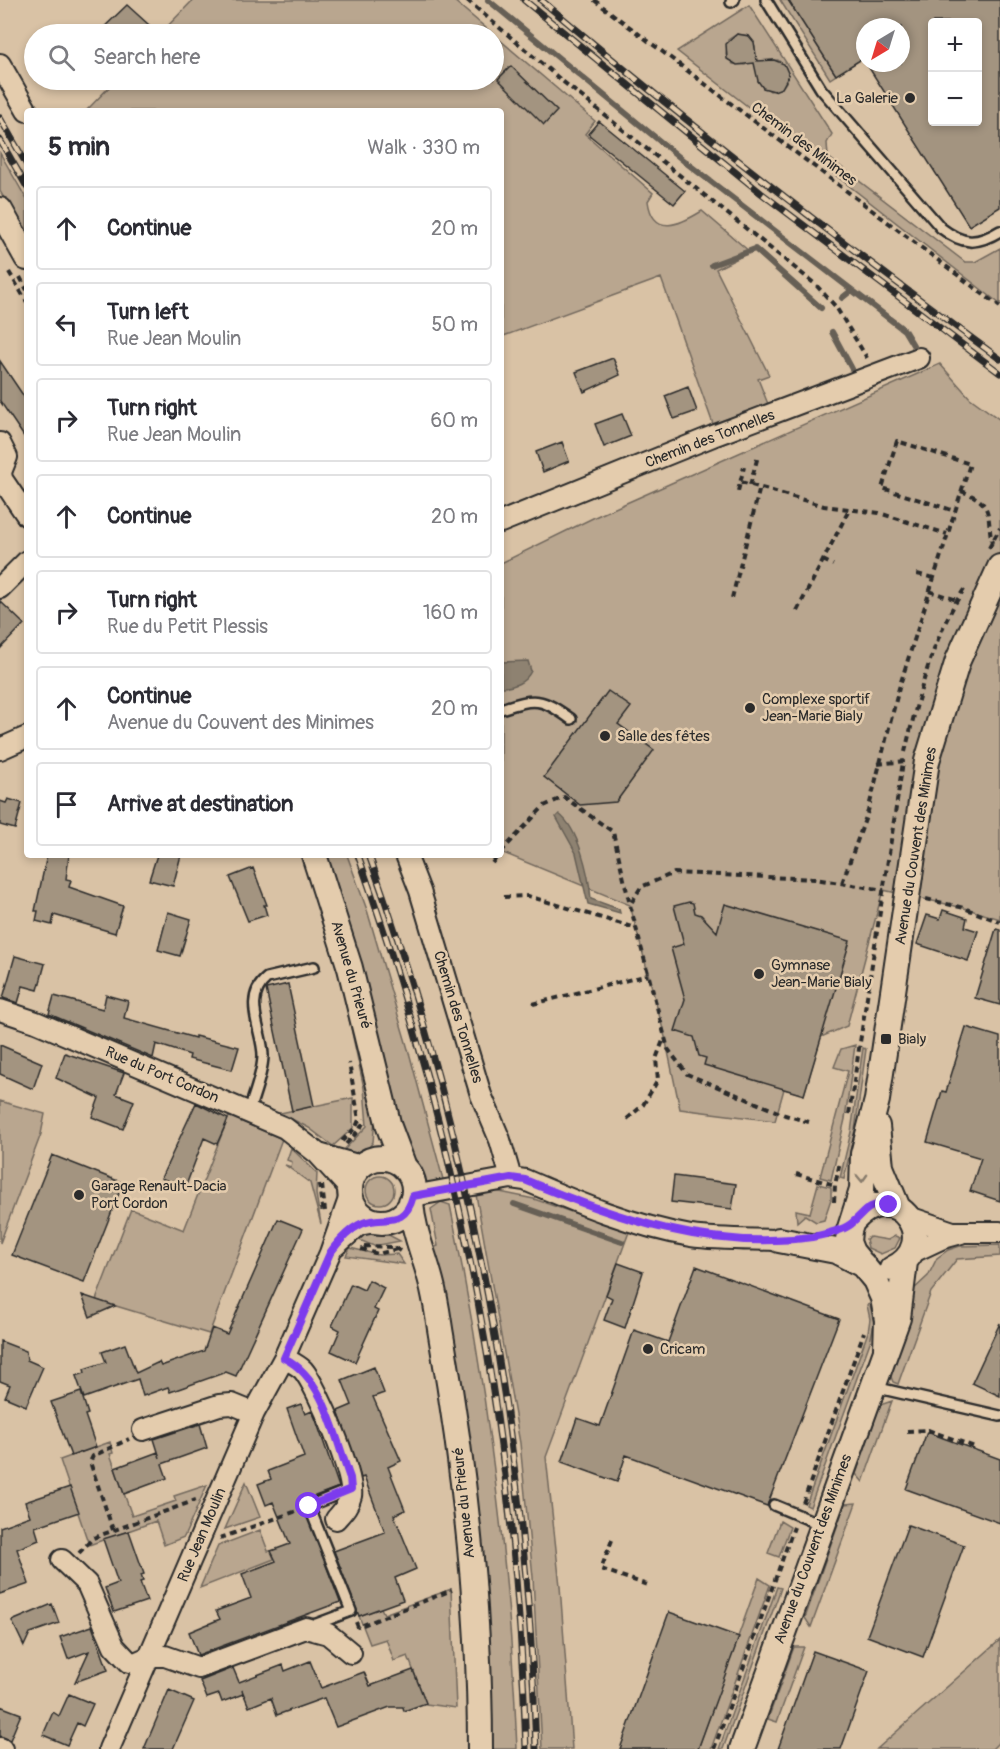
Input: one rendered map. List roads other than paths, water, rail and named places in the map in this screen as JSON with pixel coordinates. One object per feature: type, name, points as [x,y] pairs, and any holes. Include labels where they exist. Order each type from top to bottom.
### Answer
[{"type":"street","points":[[0,64],[25,108]]},
{"type":"street","points":[[0,210],[16,261]]},
{"type":"street","name":"Chemin des Tonnelles","points":[[504,521],[713,436],[919,358]]},
{"type":"street","points":[[0,443],[7,457],[1,472],[2,479],[24,512]]},
{"type":"street","points":[[0,588],[24,564]]},
{"type":"street","name":"Avenue du Couvent des Minimes","points":[[886,1349],[887,1320],[883,1298],[865,1266],[852,1252],[848,1242],[863,1183],[863,1154],[877,1100],[927,761],[958,660],[1000,567]]},
{"type":"street","points":[[0,749],[24,738]]},
{"type":"street","name":"Avenue du Prieuré","points":[[315,858],[353,978],[393,1139],[404,1167]]},
{"type":"street","name":"Chemin des Tonnelles","points":[[407,858],[420,891],[481,1095],[500,1140],[511,1178]]},
{"type":"street","name":"Rue du Port Cordon","points":[[0,1010],[36,1022],[285,1128],[326,1159],[350,1193]]},
{"type":"street","name":"Avenue du Prieuré","points":[[364,1164],[382,1134],[382,1097]]},
{"type":"street","name":"Avenue du Couvent des Minimes","points":[[742,1749],[898,1318],[908,1258],[915,1233],[881,1167],[877,1100]]},
{"type":"street","name":"Rue du Port Cordon","points":[[326,1159],[364,1164]]},
{"type":"street","points":[[387,1159],[404,1167],[411,1177],[412,1199],[400,1217],[379,1222],[359,1213],[350,1193],[353,1177],[364,1164],[387,1159]]},
{"type":"street","points":[[412,1199],[511,1178],[525,1180],[632,1221],[691,1236],[779,1240],[836,1251],[865,1266],[884,1272],[943,1238],[963,1232]]},
{"type":"street","name":"Rue Jean Moulin","points":[[109,1749],[254,1413],[284,1358],[330,1253],[341,1234],[350,1193]]},
{"type":"street","name":"Avenue du Prieuré","points":[[412,1199],[414,1226],[431,1282],[441,1335],[463,1483],[476,1619],[480,1749]]},
{"type":"street","points":[[779,1240],[826,1233],[852,1222],[871,1206],[889,1205],[943,1230],[1000,1232]]},
{"type":"street","name":"Avenue du Prieuré","points":[[379,1222],[402,1245],[424,1261]]},
{"type":"street","name":"Rue Jean Moulin","points":[[341,1234],[359,1225],[379,1222]]},
{"type":"street","points":[[284,1358],[302,1369],[315,1388],[350,1478],[351,1489],[347,1506],[336,1519]]},
{"type":"street","points":[[143,1430],[219,1405],[232,1404],[254,1413]]},
{"type":"street","points":[[62,1560],[87,1584],[114,1646],[122,1656],[135,1663],[150,1656],[165,1656],[199,1668],[306,1628],[328,1634],[351,1653]]},
{"type":"lane","points":[[766,0],[821,89],[941,228],[953,238],[975,243],[1000,231]]},
{"type":"lane","points":[[504,708],[523,701],[547,702],[571,719]]},
{"type":"lane","points":[[249,1112],[263,1056],[254,1016],[262,982],[267,978],[314,967]]},
{"type":"lane","points":[[872,1387],[1000,1416]]},
{"type":"lane","points":[[306,1628],[351,1611],[309,1506],[351,1489]]},
{"type":"lane","points":[[774,1505],[822,1525]]},
{"type":"waterway","points":[[488,0],[684,161],[904,330],[913,345]]},
{"type":"waterway","points":[[712,265],[755,249],[821,308]]},
{"type":"waterway","points":[[842,298],[852,290]]},
{"type":"waterway","points":[[832,332],[852,369]]},
{"type":"waterway","points":[[514,1204],[622,1242]]},
{"type":"railway","points":[[524,0],[761,193],[1000,373]]},
{"type":"railway","points":[[541,0],[767,183],[1000,359]]},
{"type":"railway","points":[[0,118],[24,160]]},
{"type":"railway","points":[[0,140],[24,182]]},
{"type":"railway","points":[[359,858],[394,963],[426,1073],[454,1184],[477,1296],[496,1408],[510,1521],[520,1635],[526,1749]]},
{"type":"railway","points":[[370,858],[405,963],[437,1073],[465,1184],[488,1296],[521,1521],[536,1749]]},
{"type":"place","name":"La Galerie","points":[[910,98]]},
{"type":"place","name":"Complexe sportif Jean-Marie Bialy","points":[[750,708]]},
{"type":"place","name":"Salle des fêtes","points":[[605,736]]},
{"type":"place","name":"Gymnase Jean-Marie Bialy","points":[[759,974]]},
{"type":"place","name":"Bialy","points":[[886,1039]]},
{"type":"place","name":"Garage Renault-Dacia Port Cordon","points":[[79,1195]]},
{"type":"place","name":"Cricam","points":[[648,1349]]}]
